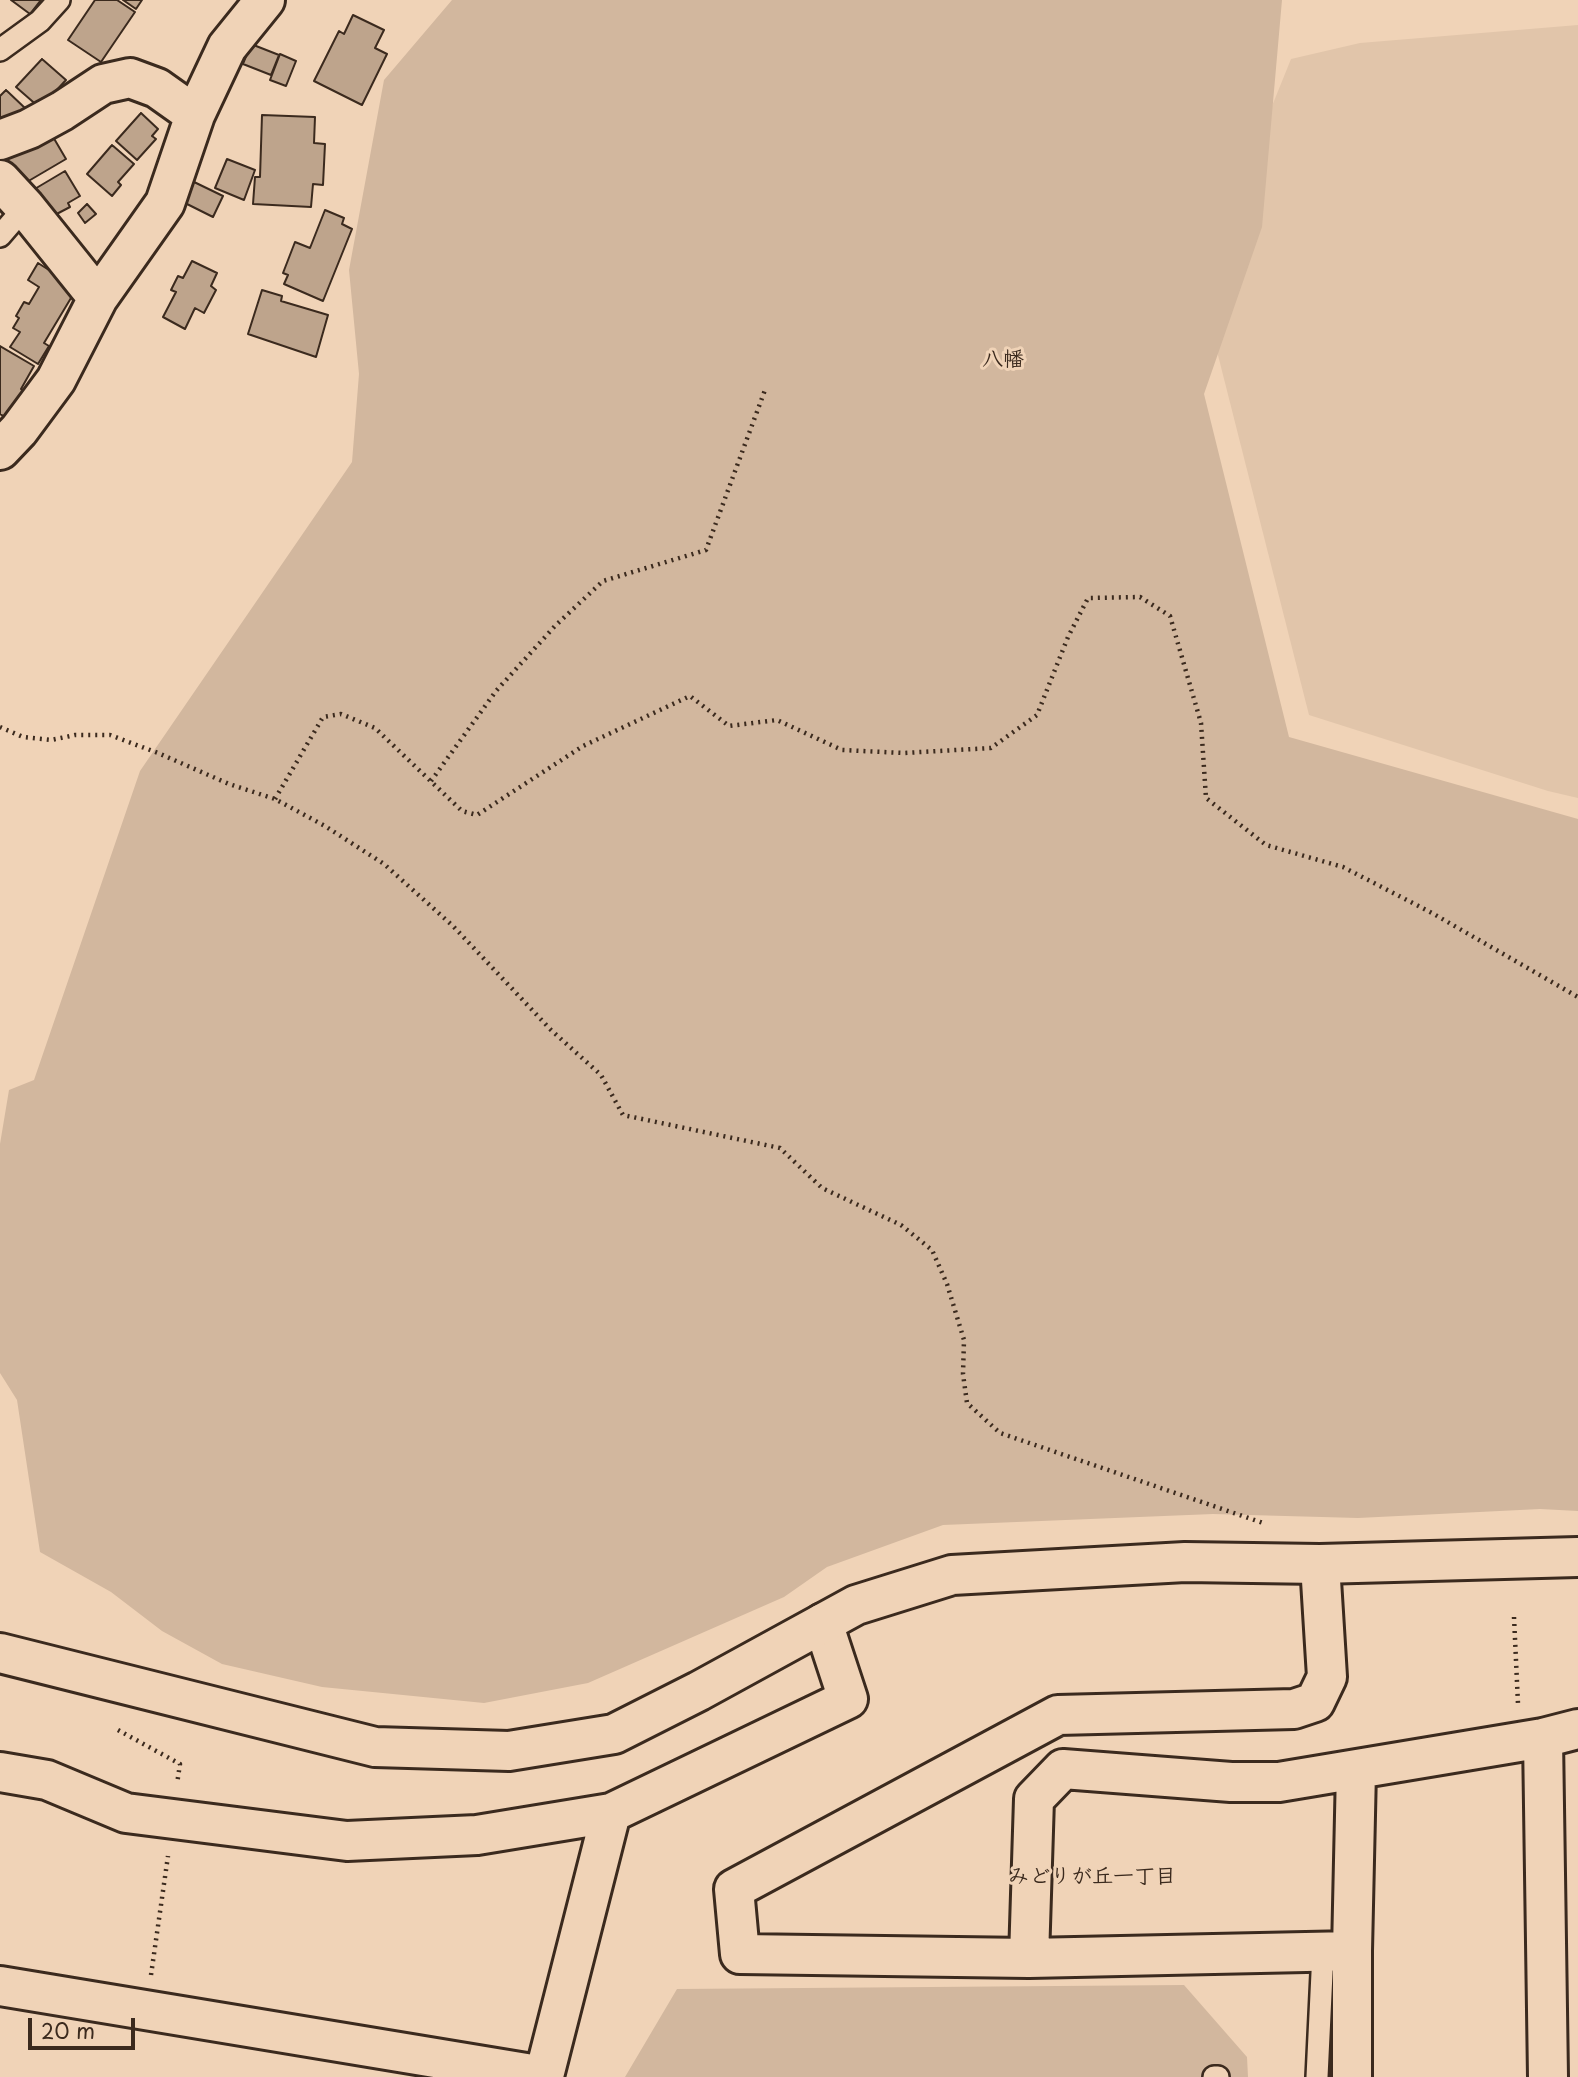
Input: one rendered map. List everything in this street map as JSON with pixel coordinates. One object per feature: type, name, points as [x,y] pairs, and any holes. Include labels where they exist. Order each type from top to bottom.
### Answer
[{"type":"street","points":[[0,450],[19,430],[56,380],[98,298],[164,203],[195,115],[227,47],[265,0]]},
{"type":"street","points":[[0,140],[29,129],[103,84],[130,78],[157,88],[195,115]]},
{"type":"street","points":[[12,194],[98,298]]},
{"type":"street","points":[[0,1653],[375,1747],[509,1751],[614,1734],[856,1605],[952,1575],[1185,1562],[1320,1564],[1578,1557]]},
{"type":"street","points":[[1320,1564],[1327,1677],[1315,1702],[1294,1709],[1058,1715],[734,1889],[740,1954],[1029,1958],[1337,1952]]},
{"type":"street","points":[[0,1772],[47,1780],[126,1814],[347,1842],[477,1835],[611,1813],[848,1699],[823,1623]]},
{"type":"street","points":[[1029,1958],[1034,1799],[1063,1769],[1231,1782],[1279,1782],[1560,1733],[1548,2077]]},
{"type":"street","points":[[1352,2077],[1337,1952],[1356,1770]]},
{"type":"street","points":[[0,1986],[544,2076],[611,1813]]},
{"type":"lane","points":[[0,50],[40,21],[58,0]]},
{"type":"lane","points":[[0,236],[12,194]]},
{"type":"lane","points":[[1317,2077],[1337,1952]]},
{"type":"path","points":[[431,781],[496,691],[555,626],[603,581],[706,550],[765,390]]},
{"type":"path","points":[[275,799],[323,717],[341,714],[375,728],[462,811],[477,815],[583,746],[690,696],[729,726],[777,720],[842,750],[904,752],[991,748],[1037,715],[1068,637],[1088,598],[1140,597],[1170,615],[1201,723],[1206,798],[1266,845],[1343,867],[1432,913],[1578,997]]},
{"type":"path","points":[[0,727],[23,737],[51,740],[75,735],[110,735],[229,784],[275,799],[325,826],[384,864],[443,917],[551,1030],[601,1075],[624,1115],[780,1148],[822,1188],[901,1225],[932,1250],[947,1284],[964,1340],[963,1374],[967,1403],[1000,1433],[1271,1525]]},
{"type":"path","points":[[1514,1617],[1518,1700]]},
{"type":"path","points":[[118,1730],[180,1764],[145,2011]]},
{"type":"shaded area","points":[[452,0],[1282,0],[1262,227],[1204,394],[1289,737],[1578,819],[1578,1511],[1540,1509],[1358,1518],[1213,1514],[943,1525],[827,1567],[784,1597],[588,1683],[484,1703],[322,1687],[222,1664],[162,1631],[111,1592],[40,1552],[17,1400],[0,1373],[0,1144],[9,1090],[34,1080],[140,771],[352,462],[359,374],[349,270],[384,80]]},
{"type":"shaded area","points":[[1578,25],[1578,798],[1548,791],[1309,715],[1200,284],[1291,59],[1360,43]]},
{"type":"shaded area","points":[[1184,1985],[1247,2057],[1248,2077],[625,2077],[677,1989]]},
{"type":"building","points":[[11,0],[41,0],[30,14]]},
{"type":"building","points":[[95,0],[117,0],[135,12],[101,62],[68,40]]},
{"type":"building","points":[[123,0],[142,0],[136,9]]},
{"type":"building","points":[[353,15],[384,30],[375,48],[387,54],[362,105],[314,81],[339,31],[344,34]]},
{"type":"building","points":[[251,44],[279,55],[271,75],[243,64]]},
{"type":"building","points":[[280,54],[296,61],[286,86],[270,80]]},
{"type":"building","points":[[42,59],[66,80],[40,108],[16,87]]},
{"type":"building","points":[[6,90],[26,109],[10,127],[0,118],[0,96]]},
{"type":"building","points":[[141,113],[158,129],[152,136],[156,139],[137,160],[116,141]]},
{"type":"building","points":[[262,115],[315,117],[314,143],[325,144],[323,185],[313,184],[311,207],[253,204],[255,177],[260,177]]},
{"type":"building","points":[[49,130],[66,159],[20,186],[4,157]]},
{"type":"building","points":[[112,145],[134,164],[118,182],[121,185],[112,196],[87,174]]},
{"type":"building","points":[[227,159],[255,170],[244,200],[215,188]]},
{"type":"building","points":[[65,171],[80,196],[68,203],[70,207],[49,218],[33,190]]},
{"type":"building","points":[[192,181],[223,196],[213,217],[183,202]]},
{"type":"building","points":[[87,204],[96,214],[85,223],[78,213]]},
{"type":"building","points":[[325,210],[344,218],[342,224],[352,229],[323,301],[284,284],[288,275],[283,273],[295,242],[310,248]]},
{"type":"building","points":[[192,261],[217,273],[211,286],[216,290],[204,313],[195,308],[185,329],[163,317],[176,292],[171,290],[178,276],[183,278]]},
{"type":"building","points":[[38,263],[49,270],[51,266],[77,288],[44,343],[49,346],[38,364],[10,347],[20,332],[13,328],[19,318],[16,316],[24,302],[29,304],[39,287],[28,280]]},
{"type":"building","points":[[262,290],[282,296],[281,301],[328,315],[316,357],[248,334]]},
{"type":"building","points":[[0,346],[34,366],[21,389],[25,391],[9,419],[0,414]]},
{"type":"district","name":"八幡","points":[[1003,360]]},
{"type":"district","name":"みどりが丘一丁目","points":[[1092,1877]]}]
